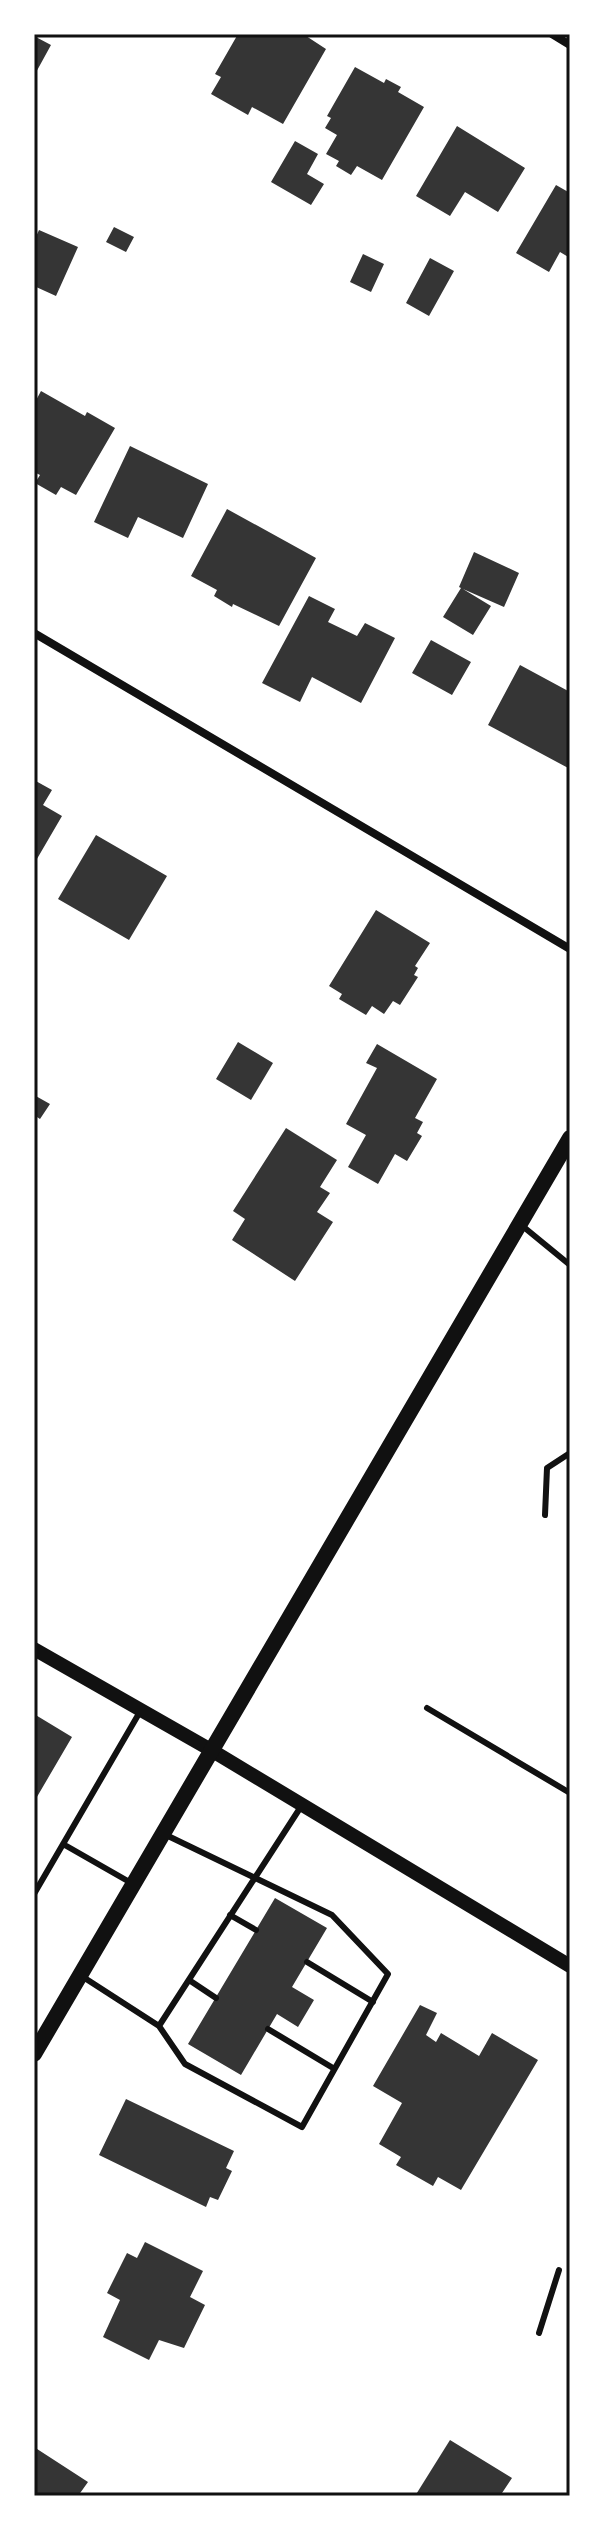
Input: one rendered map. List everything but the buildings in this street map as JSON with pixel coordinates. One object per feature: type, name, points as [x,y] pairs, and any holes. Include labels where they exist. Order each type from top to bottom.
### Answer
[{"type":"main road","points":[[34,2054],[570,1138]]},
{"type":"street","points":[[552,34],[570,45]]},
{"type":"street","points":[[34,633],[570,949]]},
{"type":"street","points":[[34,1649],[211,1750],[570,1966]]},
{"type":"lane","points":[[520,1224],[570,1265]]},
{"type":"lane","points":[[545,1515],[547,1468],[570,1453]]},
{"type":"lane","points":[[427,1708],[570,1793]]},
{"type":"lane","points":[[34,1894],[141,1710]]},
{"type":"lane","points":[[159,2026],[302,1805]]},
{"type":"lane","points":[[80,1975],[159,2026],[185,2064],[302,2127],[388,1974],[332,1915],[163,1833]]},
{"type":"lane","points":[[63,1844],[133,1884]]},
{"type":"lane","points":[[230,1915],[256,1930]]},
{"type":"lane","points":[[307,1962],[373,2002]]},
{"type":"lane","points":[[189,1980],[216,1998]]},
{"type":"lane","points":[[268,2029],[333,2068]]},
{"type":"lane","points":[[539,2333],[559,2270]]}]
